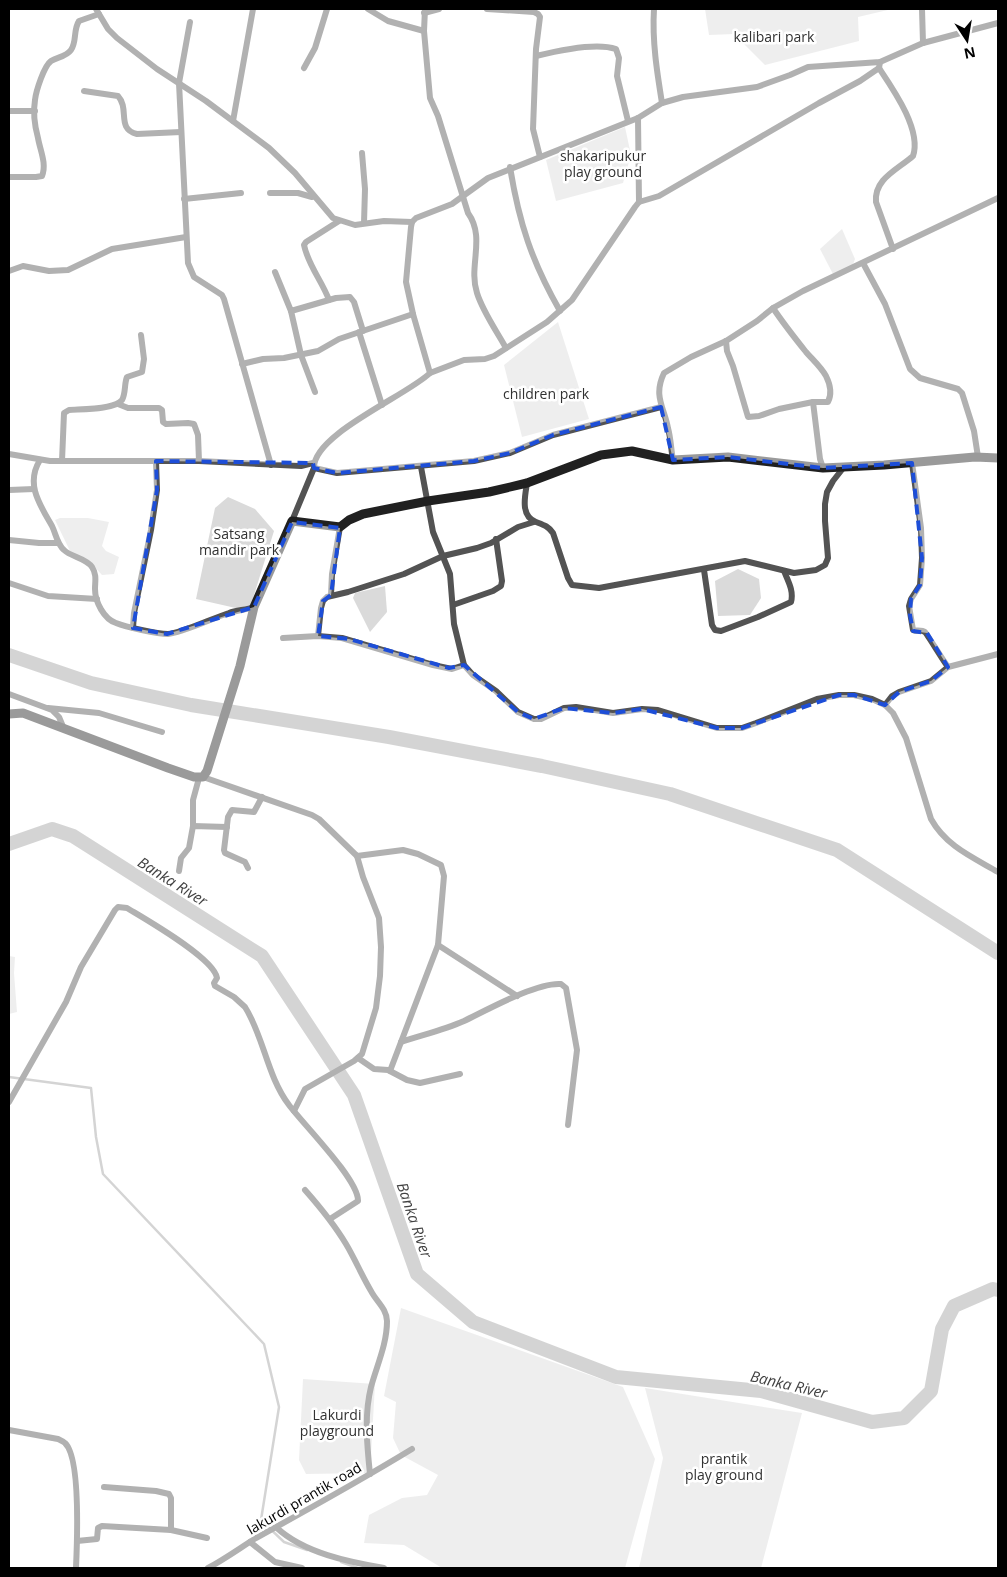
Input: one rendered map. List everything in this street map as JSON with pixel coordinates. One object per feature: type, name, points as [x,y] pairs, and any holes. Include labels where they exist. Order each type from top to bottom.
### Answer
[{"type":"main road","points":[[9,714],[23,713],[168,768],[202,777],[207,771],[240,666],[254,607],[292,521],[340,527],[349,520],[363,514],[428,501],[489,492],[527,483],[601,455],[632,451],[673,460],[728,457],[823,468],[978,457],[998,458]]},
{"type":"street","points":[[233,121],[253,9]]},
{"type":"street","points":[[304,68],[315,48],[327,9]]},
{"type":"street","points":[[368,9],[388,21],[424,31]]},
{"type":"street","points":[[439,9],[424,11],[430,98],[438,116],[468,213],[477,230],[476,292],[506,348]]},
{"type":"street","points":[[487,9],[538,14],[540,21],[536,56],[533,129],[540,157]]},
{"type":"street","points":[[654,9],[653,27],[656,67],[662,103]]},
{"type":"street","points":[[922,9],[923,43]]},
{"type":"street","points":[[9,177],[42,176],[44,171],[37,137],[35,99],[47,66],[51,61],[71,50],[74,44],[78,21],[98,12],[108,29],[117,38],[269,148],[288,166],[333,218],[356,225],[396,221],[412,222],[425,213],[452,204],[488,178],[638,118],[662,103],[683,97],[757,86],[790,75],[808,66],[880,65]]},
{"type":"street","points":[[190,22],[179,83],[186,237],[191,272],[198,281],[222,295],[224,299],[271,465]]},
{"type":"street","points":[[292,521],[323,448],[357,420],[430,373],[464,360],[486,359],[494,356],[535,331],[572,300],[639,202],[658,196],[860,81],[880,65],[923,43],[998,23]]},
{"type":"street","points":[[536,56],[568,48],[616,49],[619,58],[617,76],[628,121]]},
{"type":"street","points":[[880,65],[898,95],[915,144],[913,156],[881,182],[875,197],[893,250]]},
{"type":"street","points":[[84,91],[118,96],[123,104],[124,122],[127,129],[132,132],[138,134],[181,132]]},
{"type":"street","points":[[9,111],[35,112]]},
{"type":"street","points":[[638,118],[639,202]]},
{"type":"street","points":[[362,153],[365,189],[364,223]]},
{"type":"street","points":[[510,168],[516,203],[535,264],[560,311]]},
{"type":"street","points":[[270,194],[298,193],[316,199]]},
{"type":"street","points":[[184,199],[241,194]]},
{"type":"street","points":[[673,460],[668,426],[661,407],[658,390],[664,373],[691,356],[726,341],[773,308],[803,291],[863,262],[893,250],[998,198]]},
{"type":"street","points":[[329,300],[311,265],[304,245],[340,221]]},
{"type":"street","points":[[412,222],[406,282],[430,373]]},
{"type":"street","points":[[9,271],[23,266],[49,271],[68,270],[112,249],[186,237]]},
{"type":"street","points":[[863,262],[885,304],[910,369],[920,378],[958,389],[962,393],[974,432],[978,457]]},
{"type":"street","points":[[275,272],[291,311],[301,355],[315,392]]},
{"type":"street","points":[[291,311],[329,300],[346,297],[352,298],[382,405]]},
{"type":"street","points":[[726,341],[727,351],[748,417],[813,402],[828,402],[830,387],[826,377],[773,308]]},
{"type":"street","points":[[242,364],[318,351],[339,340],[413,314]]},
{"type":"street","points":[[62,461],[64,413],[69,410],[110,407],[122,400],[127,377],[142,372],[144,358],[141,335]]},
{"type":"street","points":[[813,402],[820,459],[823,468]]},
{"type":"street","points":[[118,404],[128,408],[159,408],[162,410],[166,424],[194,424],[198,434],[199,461]]},
{"type":"street","points":[[9,454],[40,460],[62,461],[199,461],[314,466],[337,473],[450,462],[474,462],[510,453],[553,435],[661,407]]},
{"type":"street","points":[[40,460],[35,468],[34,489],[37,501],[62,548],[93,568],[96,578],[95,589],[97,599],[103,613],[109,620],[133,628],[167,634],[232,612],[254,607]]},
{"type":"street","points":[[133,628],[134,613],[157,490],[156,461]]},
{"type":"street","points":[[912,463],[921,528],[922,558],[920,584],[911,599],[910,615],[913,630],[924,632],[929,636],[948,667]]},
{"type":"street","points":[[421,466],[433,532],[450,574],[454,624],[464,665],[473,675],[496,691],[518,712],[534,718],[547,717],[564,708],[576,707],[613,713],[642,709],[658,710],[717,728],[742,728],[817,699],[839,695],[872,698],[885,705],[893,713],[906,738],[931,819],[937,830],[954,846],[998,872]]},
{"type":"street","points":[[527,483],[524,499],[528,517],[534,522],[549,528],[553,533],[572,585],[599,588],[745,561],[794,573],[816,570],[825,565],[828,558],[825,504],[828,492],[833,481],[844,467]]},
{"type":"street","points":[[9,490],[34,489]]},
{"type":"street","points":[[318,636],[323,601],[331,595],[348,592],[404,574],[443,556],[477,548],[518,527],[534,522]]},
{"type":"street","points":[[331,595],[332,574],[340,527]]},
{"type":"street","points":[[453,604],[493,591],[501,586],[502,581],[496,539]]},
{"type":"street","points":[[9,540],[39,543],[58,542]]},
{"type":"street","points":[[704,570],[712,625],[716,630],[721,631],[790,602],[792,590],[784,571]]},
{"type":"street","points":[[9,583],[48,596],[97,599]]},
{"type":"street","points":[[283,638],[318,636],[349,639],[388,652],[449,668],[464,665]]},
{"type":"street","points":[[885,705],[892,696],[932,681],[948,667],[998,654]]},
{"type":"street","points":[[9,694],[48,708],[99,713],[162,732]]},
{"type":"street","points":[[48,708],[59,717],[64,729]]},
{"type":"street","points":[[178,871],[181,858],[189,848],[194,826],[193,800],[202,777],[312,815],[319,819],[357,856],[379,918],[381,947],[376,1008],[364,1048],[358,1060],[305,1089],[294,1111]]},
{"type":"street","points":[[248,868],[245,862],[225,853],[228,817],[232,810],[254,812],[262,797]]},
{"type":"street","points":[[194,826],[227,826]]},
{"type":"street","points":[[357,856],[403,850],[418,854],[441,865],[444,876],[438,945],[390,1071]]},
{"type":"street","points":[[9,1102],[66,1002],[81,967],[115,910],[118,907],[122,907],[155,925],[190,948],[215,972],[217,978],[214,983],[215,986],[234,997],[250,1014],[279,1087],[294,1111],[334,1158],[358,1197],[358,1201],[330,1219]]},
{"type":"street","points":[[438,945],[516,996]]},
{"type":"street","points":[[401,1042],[463,1021],[516,996],[553,983],[560,984],[566,988],[577,1050],[568,1125]]},
{"type":"street","points":[[358,1060],[374,1069],[390,1071],[406,1080],[420,1083],[460,1074]]},
{"type":"street","points":[[305,1190],[330,1219],[348,1246],[387,1319],[384,1346],[371,1388],[368,1410],[367,1447],[370,1474]]},
{"type":"street","points":[[9,1430],[58,1439],[65,1443],[68,1448],[75,1470],[76,1568]]},
{"type":"street","name":"lakurdi prantik road","points":[[208,1568],[412,1449]]},
{"type":"street","points":[[104,1487],[156,1491],[169,1494],[171,1498],[172,1530]]},
{"type":"street","points":[[77,1541],[97,1539],[98,1528],[102,1526],[172,1530],[207,1538]]},
{"type":"street","points":[[276,1529],[286,1537],[324,1554],[371,1567],[384,1568]]},
{"type":"street","points":[[250,1542],[275,1562],[302,1568]]},
{"type":"highlighted area","points":[[661,407],[673,460],[728,457],[823,468],[912,463],[922,558],[920,585],[911,599],[910,615],[913,631],[927,633],[948,667],[931,681],[899,692],[885,705],[854,695],[839,695],[742,728],[717,728],[642,709],[613,713],[564,708],[534,719],[518,712],[464,665],[449,668],[349,639],[318,636],[323,601],[331,595],[340,528],[292,522],[254,607],[167,634],[133,628],[157,490],[156,461],[313,463],[314,468],[337,473],[474,461],[510,453],[553,435]]},
{"type":"green space","name":"kalibari park","points":[[705,9],[892,9],[858,17],[859,41],[765,65],[734,34],[709,35]]},
{"type":"green space","name":"shakaripukur play ground","points":[[625,127],[631,155],[623,183],[556,201],[546,160]]},
{"type":"green space","points":[[842,229],[855,259],[852,267],[833,274],[820,249]]},
{"type":"green space","name":"children park","points":[[558,322],[589,419],[522,437],[504,365]]},
{"type":"green space","name":"Satsang mandir park","points":[[228,497],[255,509],[274,531],[249,611],[196,599],[215,508]]},
{"type":"green space","points":[[60,518],[88,518],[109,522],[102,546],[106,551],[119,557],[114,574],[102,575],[92,564],[70,551],[55,520]]},
{"type":"green space","points":[[738,569],[759,579],[761,598],[750,615],[718,616],[715,581]]},
{"type":"green space","points":[[385,586],[387,612],[370,632],[353,598],[355,593]]},
{"type":"green space","points":[[9,956],[15,957],[14,973],[17,1012],[9,1014]]},
{"type":"green space","points":[[401,1308],[623,1387],[655,1459],[625,1568],[442,1568],[404,1545],[364,1543],[369,1515],[402,1498],[427,1495],[438,1475],[401,1455],[393,1438],[396,1402],[384,1396]]},
{"type":"green space","name":"Lakurdi playground","points":[[303,1379],[375,1384],[370,1473],[306,1474],[299,1460]]},
{"type":"green space","name":"prantik play ground","points":[[645,1388],[802,1413],[761,1568],[639,1568],[663,1458]]},
{"type":"waterway","points":[[9,655],[91,683],[191,705],[389,737],[542,766],[670,794],[837,850],[998,953]]},
{"type":"waterway","name":"Banka River","points":[[9,844],[52,829],[73,836],[262,956],[354,1095],[417,1274],[473,1322],[616,1377],[761,1391],[872,1422],[904,1418],[931,1391],[942,1329],[954,1306],[993,1289],[998,1290]]},
{"type":"waterway","points":[[9,1077],[91,1088],[96,1137],[103,1174],[264,1344],[279,1407],[261,1520],[284,1542],[307,1550]]},
{"type":"waterway","points":[[341,1562],[358,1568]]}]
